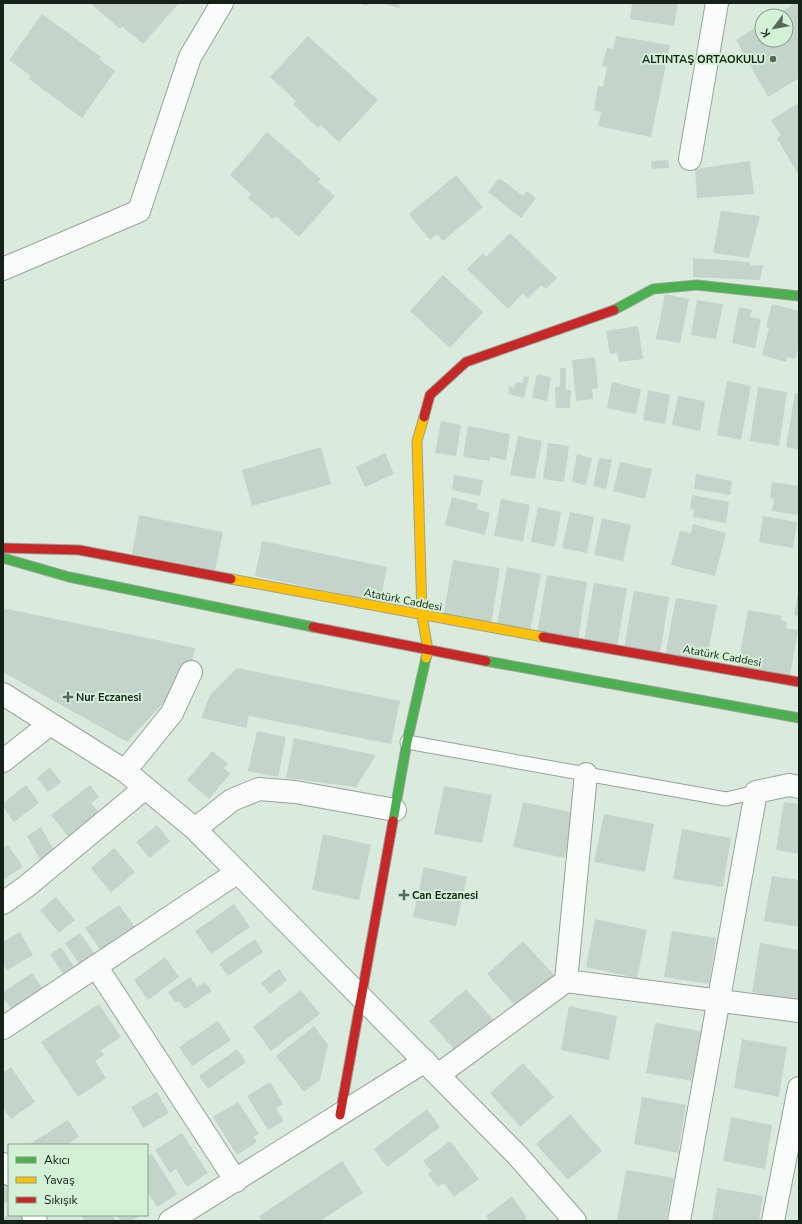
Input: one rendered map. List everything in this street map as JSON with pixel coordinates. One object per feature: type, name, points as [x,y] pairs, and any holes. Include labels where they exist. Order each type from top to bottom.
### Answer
[{"type":"main road","points":[[340,1115],[407,742],[428,650],[422,616],[417,441],[430,395],[466,362],[620,308],[653,289],[697,285],[799,296]]},
{"type":"main road","name":"Atatürk Caddesi","points":[[3,548],[79,550],[422,616],[799,682]]},
{"type":"main road","points":[[3,558],[70,577],[428,650],[799,718]]},
{"type":"street","points":[[3,268],[139,211],[190,57],[222,3]]},
{"type":"street","points":[[690,159],[717,3]]},
{"type":"street","points":[[125,771],[172,713],[191,672]]},
{"type":"street","points":[[3,694],[125,771],[195,829],[518,1156],[575,1221]]},
{"type":"street","points":[[3,761],[50,724]]},
{"type":"street","points":[[566,980],[586,774]]},
{"type":"street","points":[[679,1221],[756,792],[789,785],[799,787]]},
{"type":"street","points":[[3,904],[145,788]]},
{"type":"street","points":[[195,829],[232,800],[259,790],[295,792],[395,810]]},
{"type":"street","points":[[3,1028],[238,872]]},
{"type":"street","points":[[96,966],[236,1181]]},
{"type":"street","points":[[170,1221],[340,1115],[431,1068],[566,980],[799,1011]]},
{"type":"street","points":[[773,1221],[799,1088]]},
{"type":"lane","points":[[407,742],[726,799],[756,792]]},
{"type":"building","points":[[90,3],[179,3],[143,44],[122,26],[120,29]]},
{"type":"building","points":[[357,3],[368,3],[367,6]]},
{"type":"building","points":[[381,3],[400,3],[399,8]]},
{"type":"building","points":[[632,3],[678,3],[674,26],[630,19]]},
{"type":"building","name":"ALTINTAŞ ORTAOKULU","points":[[795,3],[799,3],[799,78],[768,97],[736,40],[754,29],[754,48],[794,48],[794,8],[787,8]]},
{"type":"building","points":[[42,14],[101,57],[99,59],[115,71],[82,118],[29,79],[31,76],[9,60]]},
{"type":"building","points":[[308,36],[378,100],[339,142],[320,125],[318,128],[293,104],[296,101],[270,77]]},
{"type":"building","points":[[616,36],[670,45],[651,137],[598,126],[601,112],[594,110],[598,86],[603,87],[607,67],[602,66],[607,48],[613,49]]},
{"type":"building","points":[[799,103],[799,176],[777,138],[781,135],[771,120]]},
{"type":"building","points":[[267,132],[321,179],[318,182],[335,196],[299,237],[276,216],[273,219],[248,198],[251,194],[230,175]]},
{"type":"building","points":[[668,160],[669,168],[652,169],[651,161]]},
{"type":"building","points":[[750,161],[754,194],[697,198],[695,169]]},
{"type":"building","points":[[456,175],[483,207],[443,241],[437,234],[430,240],[409,214]]},
{"type":"building","points":[[499,178],[523,196],[527,191],[536,198],[521,218],[488,192]]},
{"type":"building","points":[[721,211],[760,216],[749,258],[713,253]]},
{"type":"building","points":[[510,233],[557,278],[546,289],[541,285],[528,298],[523,293],[508,309],[467,269],[483,253],[486,257]]},
{"type":"building","points":[[693,258],[750,262],[750,266],[763,265],[760,280],[693,277]]},
{"type":"building","points":[[443,275],[483,312],[450,348],[410,311]]},
{"type":"building","points":[[665,294],[689,299],[680,343],[656,339]]},
{"type":"building","points":[[697,300],[723,304],[716,339],[691,335]]},
{"type":"building","points":[[772,304],[799,311],[799,345],[795,359],[787,357],[786,362],[762,355],[769,328],[766,327]]},
{"type":"building","points":[[739,307],[752,310],[750,317],[761,319],[755,348],[732,343]]},
{"type":"building","points":[[638,326],[643,359],[619,362],[617,353],[610,354],[606,331]]},
{"type":"building","points":[[595,357],[598,388],[592,389],[593,399],[576,401],[572,360]]},
{"type":"building","points":[[560,368],[566,368],[566,390],[571,390],[570,408],[556,408],[555,387],[560,387]]},
{"type":"building","points":[[537,374],[551,377],[547,401],[532,398]]},
{"type":"building","points":[[524,376],[529,377],[524,398],[508,394],[509,387],[514,388],[516,382],[522,383]]},
{"type":"building","points":[[727,381],[751,386],[741,440],[717,435]]},
{"type":"building","points":[[612,382],[641,389],[636,414],[607,408]]},
{"type":"building","points":[[758,387],[787,392],[779,446],[750,441]]},
{"type":"building","points":[[648,390],[670,395],[665,424],[643,420]]},
{"type":"building","points":[[795,393],[799,393],[799,450],[786,447]]},
{"type":"building","points":[[678,396],[705,401],[700,431],[672,425]]},
{"type":"building","points":[[441,421],[461,425],[456,456],[435,453]]},
{"type":"building","points":[[468,426],[510,434],[506,460],[490,457],[490,461],[463,457]]},
{"type":"building","points":[[518,436],[542,441],[535,479],[510,475]]},
{"type":"building","points":[[548,443],[569,446],[564,482],[543,479]]},
{"type":"building","points":[[321,447],[331,484],[252,506],[242,470]]},
{"type":"building","points":[[385,453],[394,474],[365,487],[356,467]]},
{"type":"building","points":[[577,454],[592,458],[586,485],[572,482]]},
{"type":"building","points":[[599,458],[612,460],[606,489],[593,486]]},
{"type":"building","points":[[620,462],[652,469],[645,499],[613,491]]},
{"type":"building","points":[[696,474],[732,481],[730,495],[694,489]]},
{"type":"building","points":[[454,475],[483,480],[480,496],[452,490]]},
{"type":"building","points":[[772,482],[799,486],[799,515],[772,511],[774,498],[770,498]]},
{"type":"building","points":[[692,495],[729,502],[726,523],[693,517],[695,510],[690,509]]},
{"type":"building","points":[[452,497],[478,504],[477,509],[490,513],[485,535],[445,525]]},
{"type":"building","points":[[501,499],[530,505],[523,541],[494,536]]},
{"type":"building","points":[[538,507],[561,512],[555,547],[531,542]]},
{"type":"building","points":[[570,512],[594,517],[587,553],[562,548]]},
{"type":"building","points":[[139,515],[223,532],[215,570],[132,554]]},
{"type":"building","points":[[763,516],[797,522],[793,548],[759,542]]},
{"type":"building","points":[[602,518],[631,525],[623,561],[594,555]]},
{"type":"building","points":[[693,524],[726,533],[715,576],[671,565],[680,531],[691,533]]},
{"type":"building","points":[[262,541],[387,567],[380,602],[255,576]]},
{"type":"building","points":[[453,560],[500,568],[491,626],[443,617]]},
{"type":"building","points":[[507,567],[541,574],[530,632],[497,625]]},
{"type":"building","points":[[547,575],[587,582],[578,641],[537,634]]},
{"type":"building","points":[[594,583],[627,588],[617,647],[584,642]]},
{"type":"building","points":[[634,591],[669,597],[660,654],[624,648]]},
{"type":"building","points":[[799,593],[799,616],[794,615]]},
{"type":"building","points":[[676,598],[717,605],[706,663],[665,656]]},
{"type":"building","points":[[3,608],[195,648],[189,676],[127,742],[3,672]]},
{"type":"building","points":[[748,610],[782,616],[781,620],[787,622],[786,628],[798,630],[790,676],[738,666]]},
{"type":"building","points":[[237,668],[400,701],[391,744],[249,716],[246,728],[201,718],[210,695]]},
{"type":"building","points":[[257,731],[286,737],[278,777],[248,771]]},
{"type":"building","points":[[294,738],[376,755],[356,787],[286,778]]},
{"type":"building","points":[[212,751],[228,764],[224,768],[230,774],[209,799],[187,780]]},
{"type":"building","points":[[50,767],[61,782],[48,792],[37,778]]},
{"type":"building","points":[[26,785],[39,803],[14,822],[3,807],[3,803]]},
{"type":"building","points":[[90,785],[99,797],[91,803],[101,815],[70,839],[51,815]]},
{"type":"building","points":[[444,786],[492,795],[482,843],[434,834]]},
{"type":"building","points":[[523,802],[574,813],[565,858],[513,847]]},
{"type":"building","points":[[784,802],[799,804],[799,854],[776,850]]},
{"type":"building","points":[[604,814],[654,824],[645,872],[594,862]]},
{"type":"building","points":[[157,825],[170,841],[150,858],[136,842]]},
{"type":"building","points":[[41,827],[56,854],[41,862],[27,836]]},
{"type":"building","points":[[682,829],[731,838],[723,887],[673,879]]},
{"type":"building","points":[[323,834],[371,845],[359,900],[312,890]]},
{"type":"building","points":[[8,845],[23,867],[3,880],[3,848]]},
{"type":"building","points":[[114,848],[135,872],[111,893],[91,868]]},
{"type":"building","points":[[424,867],[467,877],[456,926],[413,917]]},
{"type":"building","points":[[772,876],[799,880],[799,927],[764,921]]},
{"type":"building","points":[[56,897],[75,920],[59,933],[40,910]]},
{"type":"building","points":[[234,904],[250,927],[211,954],[195,931]]},
{"type":"building","points":[[119,905],[138,931],[104,955],[85,928]]},
{"type":"building","points":[[595,919],[647,930],[637,978],[586,967]]},
{"type":"building","points":[[672,931],[716,938],[709,984],[664,977]]},
{"type":"building","points":[[20,932],[33,955],[7,970],[3,964],[3,942]]},
{"type":"building","points":[[80,933],[98,958],[83,969],[65,943]]},
{"type":"building","points":[[255,939],[263,952],[228,976],[219,964]]},
{"type":"building","points":[[523,941],[554,975],[517,1008],[487,974]]},
{"type":"building","points":[[760,943],[799,950],[798,1000],[752,992]]},
{"type":"building","points":[[61,947],[75,968],[64,975],[50,954]]},
{"type":"building","points":[[165,957],[179,977],[148,1000],[134,980]]},
{"type":"building","points":[[279,969],[287,980],[270,994],[261,983]]},
{"type":"building","points":[[32,973],[46,993],[15,1014],[3,997],[3,992]]},
{"type":"building","points":[[190,977],[197,987],[205,982],[212,991],[185,1009],[178,1001],[176,1003],[168,992]]},
{"type":"building","points":[[466,989],[497,1024],[460,1056],[429,1021]]},
{"type":"building","points":[[301,990],[320,1014],[271,1051],[253,1027]]},
{"type":"building","points":[[99,1004],[121,1037],[101,1050],[104,1055],[95,1061],[106,1078],[78,1097],[41,1042]]},
{"type":"building","points":[[569,1006],[617,1016],[609,1060],[561,1050]]},
{"type":"building","points":[[218,1021],[231,1040],[192,1066],[179,1047]]},
{"type":"building","points":[[655,1023],[701,1031],[692,1081],[646,1073]]},
{"type":"building","points":[[314,1026],[328,1045],[320,1080],[304,1092],[276,1056]]},
{"type":"building","points":[[742,1039],[787,1047],[779,1097],[734,1088]]},
{"type":"building","points":[[237,1049],[246,1062],[208,1089],[199,1076]]},
{"type":"building","points":[[523,1063],[554,1097],[520,1127],[490,1093]]},
{"type":"building","points":[[11,1067],[35,1102],[11,1119],[3,1108],[3,1073]]},
{"type":"building","points":[[270,1082],[283,1104],[276,1108],[284,1121],[268,1130],[247,1096]]},
{"type":"building","points":[[157,1092],[169,1113],[143,1128],[131,1107]]},
{"type":"building","points":[[642,1097],[686,1105],[678,1153],[634,1144]]},
{"type":"building","points":[[238,1102],[259,1134],[254,1137],[257,1142],[237,1155],[213,1117]]},
{"type":"building","points":[[427,1109],[440,1127],[387,1167],[374,1149]]},
{"type":"building","points":[[570,1114],[602,1151],[568,1180],[536,1144]]},
{"type":"building","points":[[731,1117],[772,1125],[765,1169],[723,1161]]},
{"type":"building","points":[[68,1120],[79,1137],[68,1144],[30,1144]]},
{"type":"building","points":[[182,1133],[208,1173],[187,1187],[176,1169],[170,1173],[155,1150]]},
{"type":"building","points":[[450,1141],[479,1179],[454,1197],[444,1183],[438,1187],[428,1174],[431,1171],[423,1161]]},
{"type":"building","points":[[152,1154],[177,1194],[157,1207],[148,1193],[148,1156]]},
{"type":"building","points":[[342,1161],[363,1193],[320,1221],[262,1221],[259,1216]]},
{"type":"building","points":[[626,1170],[674,1178],[666,1221],[617,1220]]},
{"type":"building","points":[[3,1177],[8,1184],[8,1202],[3,1205]]},
{"type":"building","points":[[717,1188],[763,1196],[759,1221],[712,1221]]},
{"type":"building","points":[[512,1196],[527,1218],[523,1221],[490,1221],[486,1216]]},
{"type":"building","points":[[8,1215],[25,1216],[28,1221],[3,1221],[3,1218]]},
{"type":"building","points":[[82,1216],[113,1216],[116,1221],[85,1221]]},
{"type":"building","points":[[118,1216],[139,1216],[131,1221],[121,1221]]},
{"type":"traffic: fast","points":[[614,310],[653,289],[697,285],[799,296]]},
{"type":"traffic: fast","points":[[3,558],[69,577],[313,627]]},
{"type":"traffic: fast","points":[[393,821],[407,742],[426,658]]},
{"type":"traffic: fast","points":[[486,661],[799,718]]},
{"type":"traffic: slow","points":[[424,417],[417,441],[422,616],[428,650],[426,658]]},
{"type":"traffic: slow","points":[[231,579],[543,637]]},
{"type":"traffic: jam","points":[[424,417],[430,395],[466,362],[614,310]]},
{"type":"traffic: jam","points":[[3,548],[79,550],[231,579]]},
{"type":"traffic: jam","points":[[313,627],[486,661]]},
{"type":"traffic: jam","points":[[543,637],[799,682]]},
{"type":"traffic: jam","points":[[340,1115],[393,821]]},
{"type":"place","name":"ALTINTAŞ ORTAOKULU","points":[[773,59]]},
{"type":"place","name":"Nur Eczanesi","points":[[68,697]]},
{"type":"place","name":"Can Eczanesi","points":[[404,895]]}]
